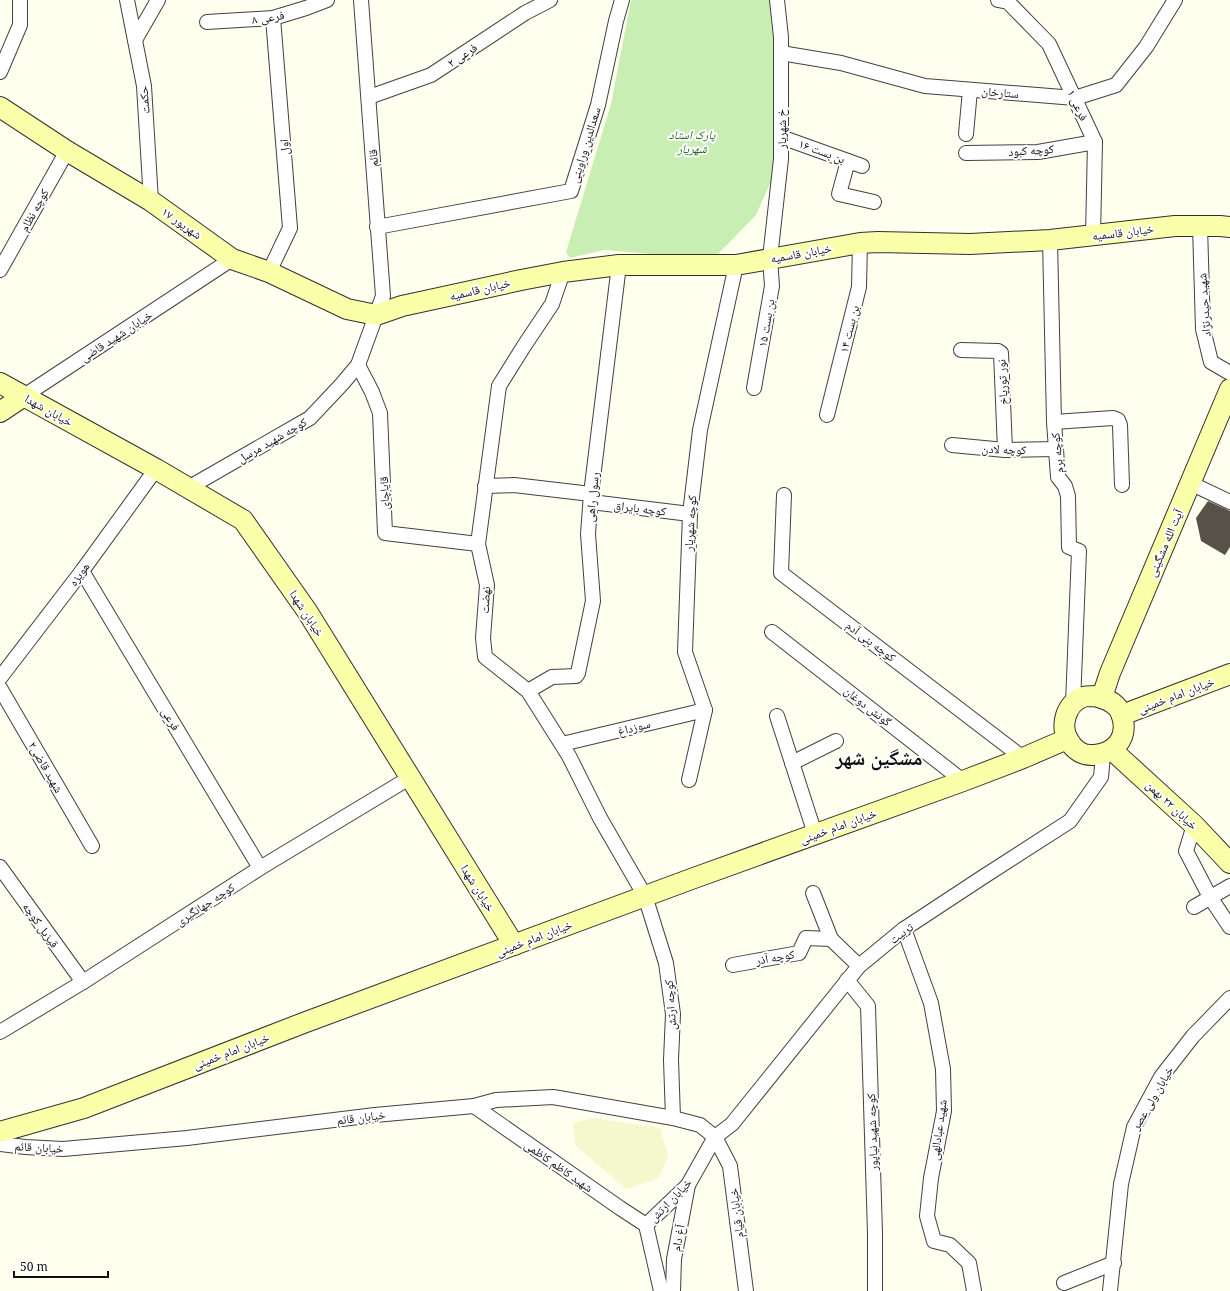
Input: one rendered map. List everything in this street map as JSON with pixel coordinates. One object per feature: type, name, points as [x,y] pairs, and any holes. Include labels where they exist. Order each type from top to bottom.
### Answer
[{"type":"street","points":[[0,72],[20,25],[20,0]]},
{"type":"street","name":"حکمت","points":[[127,0],[144,86],[151,201]]},
{"type":"street","points":[[135,40],[158,0]]},
{"type":"street","name":"فرعی ۸","points":[[207,22],[273,18],[304,4],[327,0]]},
{"type":"street","name":"قائم","points":[[361,0],[383,296],[376,314]]},
{"type":"street","name":"فرعی ۲","points":[[368,97],[431,76],[525,13],[550,0]]},
{"type":"street","name":"سعدالدین وراوینی","points":[[377,227],[571,191],[598,104],[622,0]]},
{"type":"street","name":"خ شهریار","points":[[770,258],[781,159],[781,37],[777,0]]},
{"type":"street","name":"فرعی ۱","points":[[998,0],[1008,2],[1049,44],[1095,142],[1093,236]]},
{"type":"street","name":"ستارخان","points":[[781,53],[841,63],[925,86],[1075,98],[1116,86],[1146,47],[1175,0]]},
{"type":"street","name":"اول","points":[[269,272],[290,228],[273,18]]},
{"type":"street","points":[[966,134],[970,90]]},
{"type":"street","name":"۱۷ شهریور","points":[[0,107],[67,151],[151,201],[232,259],[269,272],[347,309],[376,314]]},
{"type":"street","name":"بن بست ۱۶","points":[[781,137],[862,166]]},
{"type":"street","name":"کوچه کبود","points":[[966,153],[1038,152],[1095,142]]},
{"type":"street","name":"کوچه نظام","points":[[0,270],[67,151]]},
{"type":"street","points":[[848,161],[839,194],[874,202]]},
{"type":"street","name":"خیابان قاسمیه","points":[[376,314],[410,304],[521,280],[563,272],[619,265],[736,264],[860,243],[970,244],[1050,240],[1174,226],[1230,227]]},
{"type":"street","name":"شهید حیدرنژاد","points":[[1200,226],[1203,329],[1211,362],[1230,373]]},
{"type":"street","name":"کوچه برم","points":[[1050,240],[1054,422],[1058,477],[1065,486],[1068,496],[1069,547],[1079,551],[1073,704]]},
{"type":"street","name":"بن بست ۱۴","points":[[827,415],[859,287],[860,243]]},
{"type":"street","name":"بن بست ۱۵","points":[[754,388],[772,286],[770,258]]},
{"type":"street","name":"خیابان شهید قاضی","points":[[0,412],[9,389],[232,259]]},
{"type":"street","name":"کوچه شهریار","points":[[705,710],[685,652],[690,514],[700,430],[736,264]]},
{"type":"street","name":"رسول راهی","points":[[528,691],[552,677],[572,677],[576,676],[578,673],[593,601],[588,534],[619,265]]},
{"type":"street","name":"نهضت","points":[[563,272],[552,304],[500,386],[478,544],[487,584],[483,638],[485,657],[528,691],[570,756],[600,818],[645,896]]},
{"type":"street","name":"کوچه شهید مرسل","points":[[188,488],[310,418],[358,365],[376,314]]},
{"type":"street","name":"نور تورپاخ","points":[[961,350],[998,351],[1001,353],[1005,450]]},
{"type":"street","name":"قایاچای","points":[[358,365],[372,392],[380,413],[385,533],[478,544]]},
{"type":"street","name":"خیابان شهدا","points":[[9,389],[156,469],[243,520],[307,611],[514,945]]},
{"type":"street","name":"آیت الله مشگینی","points":[[1102,697],[1110,673],[1190,483],[1229,395]]},
{"type":"street","points":[[1054,422],[1113,418],[1118,420],[1120,425],[1122,485]]},
{"type":"street","name":"کوچه لادن","points":[[952,445],[1005,450],[1056,449]]},
{"type":"street","name":"هویزه","points":[[0,678],[82,571],[156,469]]},
{"type":"street","points":[[1190,483],[1230,502]]},
{"type":"street","name":"کوچه بایراق","points":[[485,486],[514,485],[690,514]]},
{"type":"street","name":"کوچه بنی آدم","points":[[784,495],[782,573],[1023,758]]},
{"type":"street","name":"فرعی","points":[[82,571],[260,868]]},
{"type":"street","name":"گونش دوغان","points":[[772,632],[963,781]]},
{"type":"street","name":"خیابان امام خمینی","points":[[1122,715],[1230,674]]},
{"type":"street","name":"شهید قاضی۲","points":[[0,688],[92,846]]},
{"type":"street","points":[[1083,697],[1102,697],[1117,707],[1122,715],[1124,725],[1122,736],[1118,745],[1107,752],[1090,756],[1081,753],[1072,747],[1064,730],[1065,719],[1073,704],[1083,697]]},
{"type":"street","points":[[689,780],[705,710]]},
{"type":"street","name":"سوزداغ","points":[[562,744],[705,710]]},
{"type":"street","points":[[777,716],[815,834]]},
{"type":"street","name":"خیابان امام خمینی","points":[[0,1132],[84,1108],[299,1024],[645,896],[963,781],[1067,739]]},
{"type":"street","points":[[792,763],[836,741]]},
{"type":"street","name":"خیابان ۲۲ بهمن","points":[[1107,752],[1194,825],[1230,862]]},
{"type":"street","name":"تربیت","points":[[715,1138],[732,1124],[859,966],[904,929],[1070,821],[1101,777],[1107,752]]},
{"type":"street","name":"کوچه جهانگیری","points":[[0,1032],[83,982],[260,868],[411,777]]},
{"type":"street","points":[[1194,825],[1186,851],[1210,897],[1230,927]]},
{"type":"street","name":"قیزیل کوچه","points":[[0,867],[83,982]]},
{"type":"street","points":[[1194,907],[1230,886]]},
{"type":"street","points":[[813,893],[831,939],[859,966]]},
{"type":"street","name":"کوچه ارتش","points":[[645,896],[666,963],[673,1014],[671,1060],[673,1118]]},
{"type":"street","name":"شهید عبادالهی","points":[[904,929],[931,1003],[943,1069],[944,1111],[931,1178],[927,1216],[934,1241],[950,1245],[969,1263],[974,1291]]},
{"type":"street","name":"کوچه آذر","points":[[733,965],[799,953],[806,938],[831,939]]},
{"type":"street","name":"کوچه شهید نیاپور","points":[[847,980],[868,1006],[875,1233],[875,1291]]},
{"type":"street","name":"خیابان ولی عصر","points":[[1110,1291],[1121,1184],[1134,1128],[1161,1078],[1193,1036],[1230,998]]},
{"type":"street","name":"خیابان قائم","points":[[0,1144],[63,1149],[187,1138],[375,1115],[474,1106],[496,1100],[554,1097],[673,1118],[700,1125],[715,1138]]},
{"type":"street","name":"شهید کاظم کاظمی","points":[[474,1106],[646,1225]]},
{"type":"street","name":"خیابان ارتش","points":[[660,1291],[646,1225],[688,1185],[715,1138]]},
{"type":"street","name":"خیابان قیام","points":[[715,1138],[730,1166],[746,1291]]},
{"type":"street","name":"آغ دام","points":[[672,1291],[674,1259],[688,1185]]},
{"type":"street","points":[[1064,1283],[1114,1262]]},
{"type":"green space","name":"پارک استاد شهریار","points":[[631,0],[777,0],[781,159],[756,215],[718,254],[687,257],[604,250],[570,258],[566,252],[611,104]]},
{"type":"green space","points":[[594,1118],[660,1128],[668,1156],[658,1179],[626,1189],[575,1145],[573,1123]]},
{"type":"building","points":[[1208,501],[1230,511],[1230,547],[1225,555],[1201,541],[1196,518]]},
{"type":"district","name":"مشگین شهر","points":[[879,757]]}]
